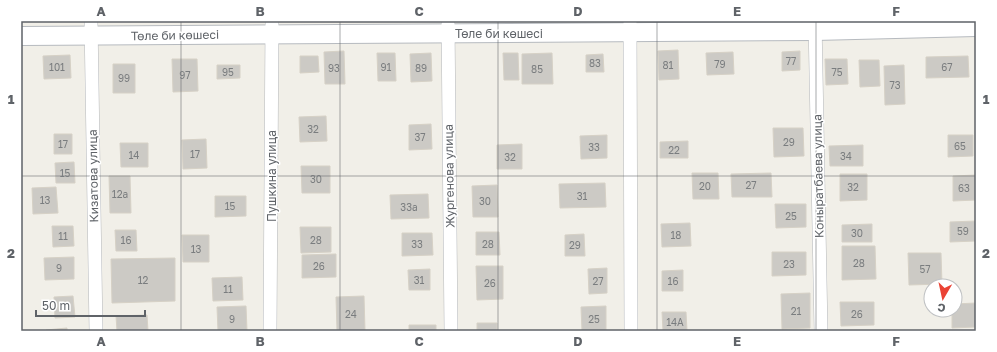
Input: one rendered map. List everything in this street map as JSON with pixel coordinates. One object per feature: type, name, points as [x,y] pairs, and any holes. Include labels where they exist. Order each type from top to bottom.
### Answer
[{"type":"street","name":"Төле би көшесі","points":[[21,36],[91,29],[630,26],[976,27]]},
{"type":"street","points":[[630,26],[631,331]]},
{"type":"street","name":"Коныратбаева улица","points":[[815,26],[821,331]]},
{"type":"street","name":"Жургенова улица","points":[[448,27],[451,331]]},
{"type":"street","name":"Пушкина улица","points":[[270,331],[272,28]]},
{"type":"street","name":"Кизатова улица","points":[[91,29],[96,331]]},
{"type":"building","points":[[678,50],[679,79],[659,80],[658,51]]},
{"type":"building","points":[[344,51],[345,84],[325,84],[324,52]]},
{"type":"building","points":[[800,51],[800,70],[782,71],[782,52]]},
{"type":"building","points":[[733,52],[734,74],[707,75],[706,53]]},
{"type":"building","points":[[377,53],[395,53],[396,81],[378,81]]},
{"type":"building","points":[[431,53],[432,81],[411,82],[410,54]]},
{"type":"building","points":[[503,53],[518,53],[519,80],[504,80]]},
{"type":"building","points":[[552,53],[553,84],[522,84],[522,54]]},
{"type":"building","points":[[603,54],[604,72],[586,72],[586,55]]},
{"type":"building","points":[[70,55],[71,78],[44,79],[43,56]]},
{"type":"building","points":[[300,56],[318,56],[319,72],[300,73]]},
{"type":"building","points":[[968,56],[969,77],[926,78],[926,57]]},
{"type":"building","points":[[172,59],[197,59],[198,91],[173,92]]},
{"type":"building","points":[[825,59],[847,59],[848,84],[826,85]]},
{"type":"building","points":[[859,60],[879,60],[880,86],[860,87]]},
{"type":"building","points":[[113,64],[135,64],[135,93],[113,93]]},
{"type":"building","points":[[217,65],[240,65],[240,78],[217,79]]},
{"type":"building","points":[[904,65],[905,104],[885,105],[884,66]]},
{"type":"building","points":[[326,116],[327,141],[300,142],[299,117]]},
{"type":"building","points":[[431,124],[432,149],[409,150],[409,125]]},
{"type":"building","points":[[773,128],[803,128],[804,156],[774,157]]},
{"type":"building","points":[[54,134],[72,134],[72,154],[54,154]]},
{"type":"building","points":[[607,135],[607,158],[581,159],[580,136]]},
{"type":"building","points":[[948,135],[973,135],[973,156],[948,157]]},
{"type":"building","points":[[206,139],[207,168],[183,169],[182,140]]},
{"type":"building","points":[[688,141],[688,158],[660,158],[660,142]]},
{"type":"building","points":[[120,143],[148,143],[148,167],[121,167]]},
{"type":"building","points":[[522,144],[522,169],[497,169],[497,145]]},
{"type":"building","points":[[863,145],[863,166],[830,166],[829,146]]},
{"type":"building","points":[[74,162],[75,183],[56,183],[55,163]]},
{"type":"building","points":[[301,166],[330,166],[330,193],[302,193]]},
{"type":"building","points":[[692,173],[718,173],[719,199],[693,199]]},
{"type":"building","points":[[771,173],[772,197],[732,197],[731,174]]},
{"type":"building","points":[[840,174],[867,174],[867,200],[840,201]]},
{"type":"building","points":[[976,175],[976,200],[953,201],[953,176]]},
{"type":"building","points":[[109,176],[130,176],[131,213],[110,213]]},
{"type":"building","points":[[605,183],[606,207],[560,208],[559,184]]},
{"type":"building","points":[[497,185],[498,217],[473,217],[472,186]]},
{"type":"building","points":[[56,187],[58,213],[33,214],[32,188]]},
{"type":"building","points":[[428,194],[429,218],[391,219],[390,195]]},
{"type":"building","points":[[215,196],[246,196],[246,216],[215,217]]},
{"type":"building","points":[[775,204],[806,204],[806,227],[776,228]]},
{"type":"building","points":[[976,221],[976,241],[950,242],[950,222]]},
{"type":"building","points":[[690,223],[691,246],[662,247],[661,224]]},
{"type":"building","points":[[872,224],[872,242],[842,242],[842,225]]},
{"type":"building","points":[[52,226],[73,226],[74,246],[53,247]]},
{"type":"building","points":[[300,227],[331,227],[331,252],[301,253]]},
{"type":"building","points":[[115,230],[136,230],[137,251],[116,251]]},
{"type":"building","points":[[476,232],[499,232],[500,255],[476,255]]},
{"type":"building","points":[[402,233],[432,233],[433,255],[402,256]]},
{"type":"building","points":[[584,234],[585,256],[565,256],[565,235]]},
{"type":"building","points":[[182,235],[209,235],[209,262],[183,262]]},
{"type":"building","points":[[842,246],[875,246],[876,279],[842,280]]},
{"type":"building","points":[[772,252],[806,252],[806,275],[772,276]]},
{"type":"building","points":[[908,253],[941,253],[942,278],[923,278],[923,285],[909,285]]},
{"type":"building","points":[[336,254],[336,277],[302,278],[302,255]]},
{"type":"building","points":[[74,257],[74,279],[45,280],[44,258]]},
{"type":"building","points":[[175,258],[175,301],[112,303],[111,259]]},
{"type":"building","points":[[476,266],[503,266],[503,299],[477,300]]},
{"type":"building","points":[[607,268],[607,293],[589,294],[588,269]]},
{"type":"building","points":[[430,269],[430,290],[409,290],[408,270]]},
{"type":"building","points":[[683,270],[683,291],[662,291],[662,271]]},
{"type":"building","points":[[242,277],[243,300],[213,301],[212,278]]},
{"type":"building","points":[[810,293],[810,328],[782,329],[781,294]]},
{"type":"building","points":[[73,296],[75,317],[55,318],[54,297]]},
{"type":"building","points":[[364,296],[365,331],[337,331],[336,297]]},
{"type":"building","points":[[840,302],[874,302],[874,325],[841,326]]},
{"type":"building","points":[[976,303],[976,327],[952,328],[952,318],[963,318],[963,304]]},
{"type":"building","points":[[246,306],[247,331],[218,331],[217,307]]},
{"type":"building","points":[[606,306],[606,331],[582,331],[581,307]]},
{"type":"building","points":[[662,312],[686,312],[687,331],[663,331]]},
{"type":"building","points":[[147,315],[148,331],[117,331],[116,316]]},
{"type":"building","points":[[477,323],[497,323],[497,331],[477,331]]},
{"type":"building","points":[[409,325],[436,325],[436,331],[409,331]]},
{"type":"building","points":[[67,328],[67,331],[46,331],[46,330]]}]
